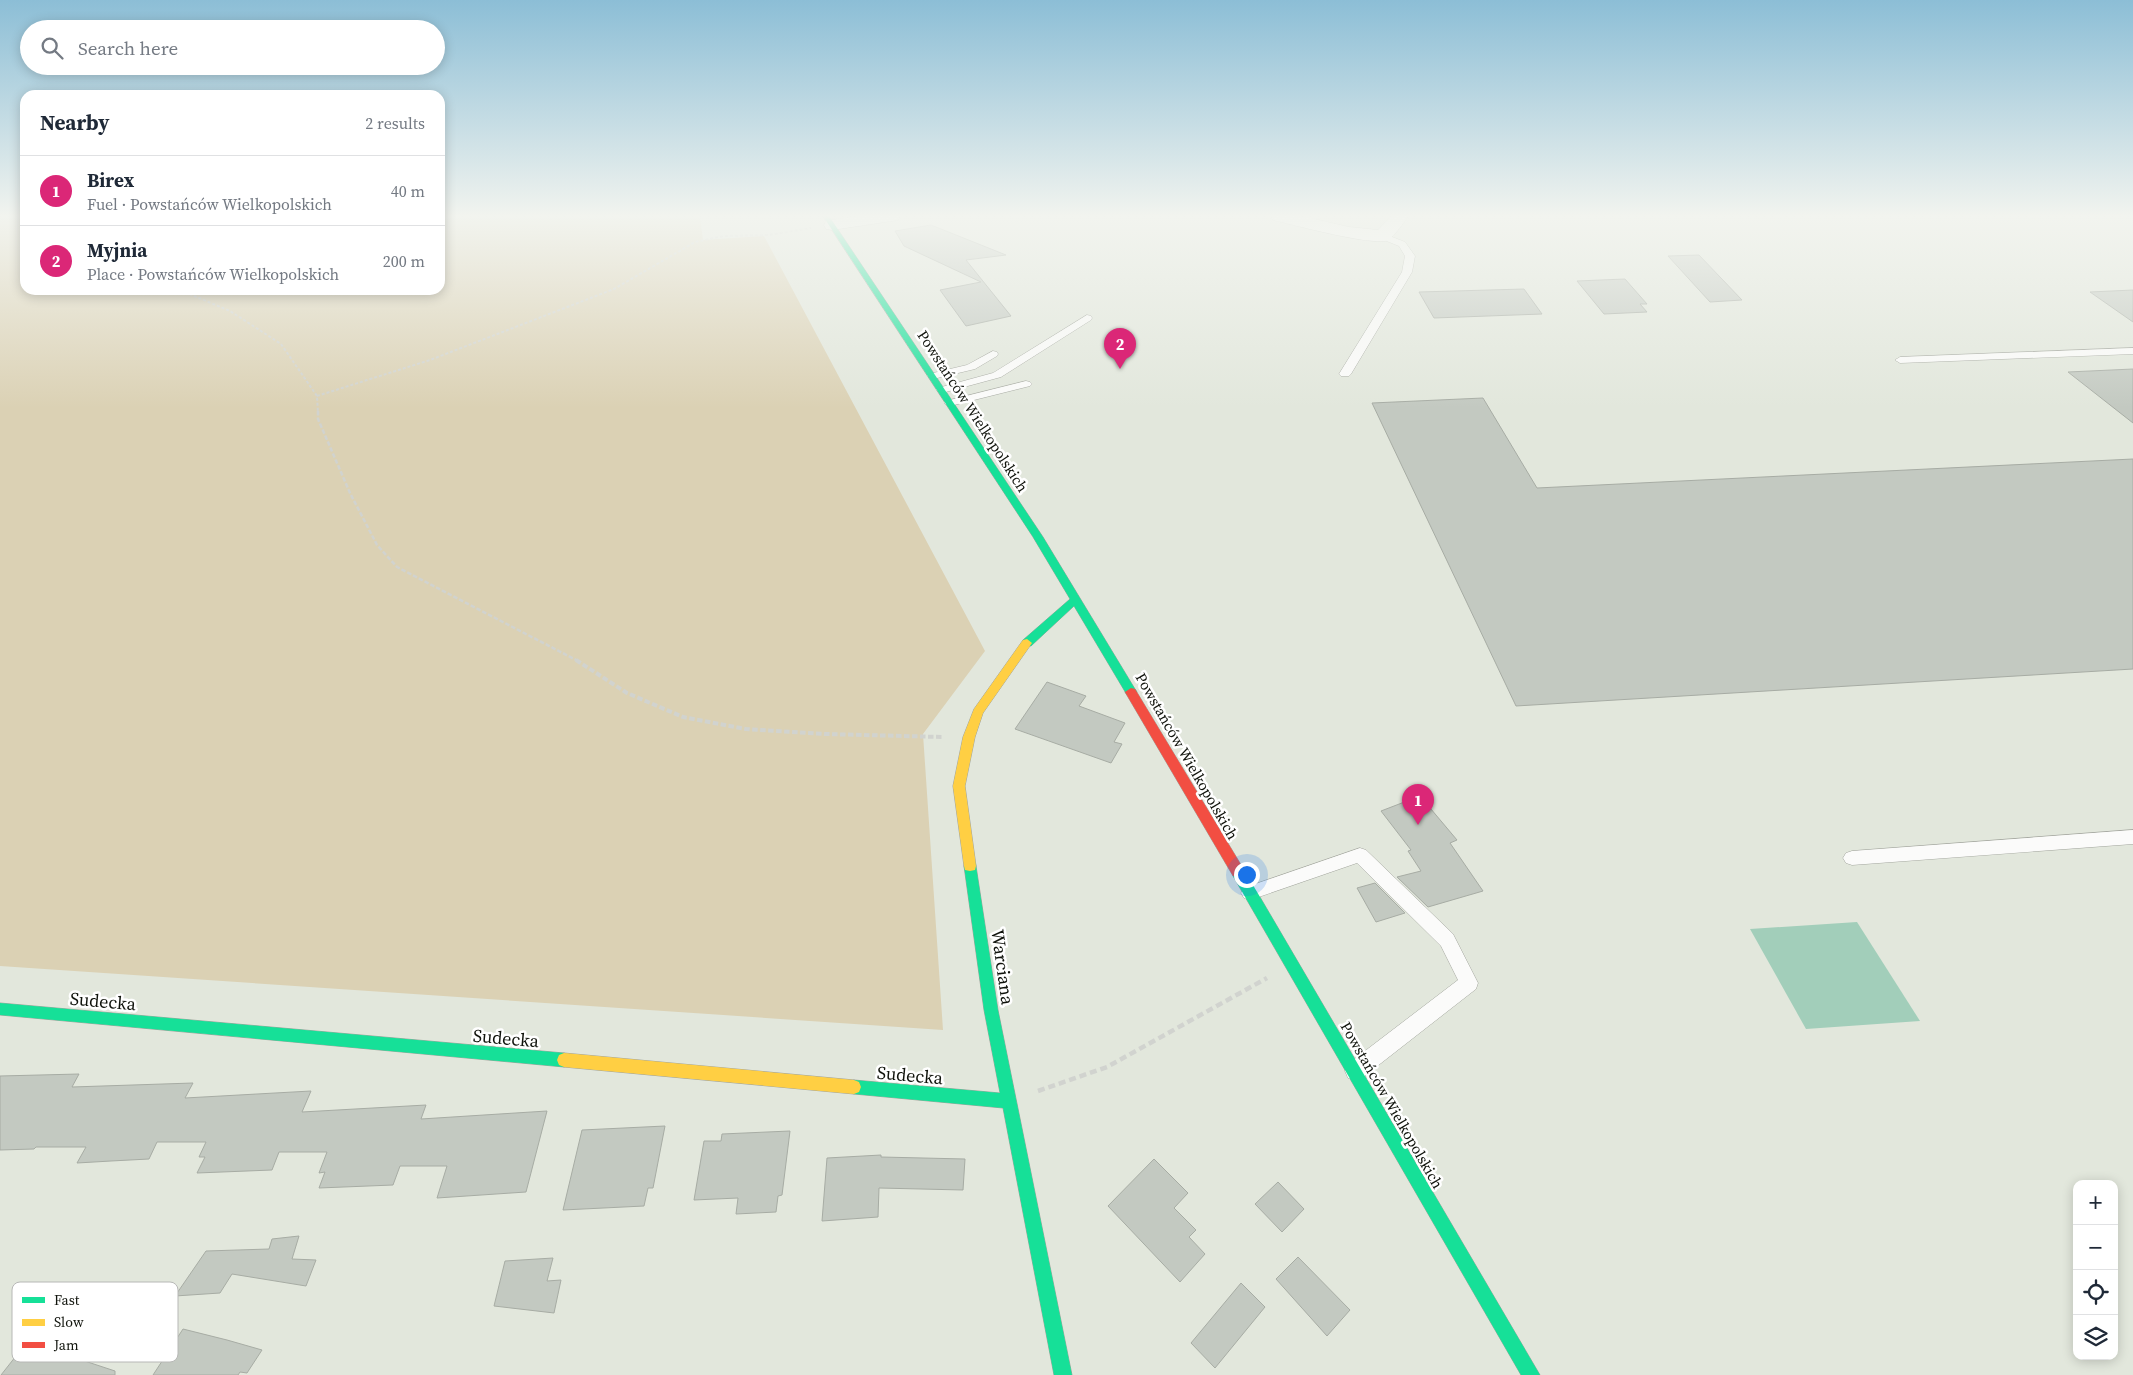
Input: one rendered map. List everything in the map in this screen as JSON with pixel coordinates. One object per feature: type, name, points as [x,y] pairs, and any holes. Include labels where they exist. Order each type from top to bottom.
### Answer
[{"type":"main road","name":"Powstańców Wielkopolskich","points":[[869,280],[1038,537],[1076,599],[1532,1375]]},
{"type":"main road","name":"Warciana","points":[[1063,1375],[991,1010],[959,786],[969,737],[978,712],[1026,644],[1076,599]]},
{"type":"main road","name":"Sudecka","points":[[0,1009],[1010,1101]]},
{"type":"lane","points":[[1345,374],[1402,280]]},
{"type":"lane","points":[[942,390],[997,375],[1088,318]]},
{"type":"lane","points":[[1900,360],[2133,351]]},
{"type":"lane","points":[[933,376],[971,367],[993,354]]},
{"type":"lane","points":[[950,403],[1026,384]]},
{"type":"lane","points":[[1852,858],[2133,837]]},
{"type":"lane","points":[[1250,893],[1360,855],[1448,940],[1469,983],[1355,1071]]},
{"type":"path","points":[[317,396],[430,360],[614,289],[629,280]]},
{"type":"path","points":[[192,295],[230,310],[281,344],[317,396],[318,419],[350,493],[377,546],[397,567],[573,658],[627,693],[683,717],[746,729],[825,734],[969,737]]},
{"type":"path","points":[[1010,1101],[1107,1067],[1292,964]]},
{"type":"shaded area","points":[[0,280],[20,280],[20,295],[445,295],[445,280],[788,280],[985,651],[923,734],[943,1030],[0,966]]},
{"type":"shaded area","points":[[1857,922],[1920,1021],[1806,1029],[1750,929]]},
{"type":"building","points":[[977,280],[982,280],[1011,316],[966,326],[940,290],[981,282]]},
{"type":"building","points":[[1626,280],[1647,304],[1640,304],[1647,312],[1604,314],[1577,281]]},
{"type":"building","points":[[1690,280],[1723,280],[1742,300],[1710,302]]},
{"type":"building","points":[[1524,289],[1542,314],[1434,318],[1419,292]]},
{"type":"building","points":[[2133,290],[2133,322],[2090,292]]},
{"type":"building","points":[[2133,369],[2133,423],[2068,372]]},
{"type":"building","points":[[1483,398],[1537,488],[2133,459],[2133,669],[1516,706],[1372,403]]},
{"type":"building","points":[[1047,682],[1086,696],[1079,706],[1125,723],[1114,742],[1122,744],[1111,763],[1015,729]]},
{"type":"building","points":[[1420,796],[1457,840],[1450,843],[1483,891],[1428,907],[1397,877],[1421,871],[1408,851],[1411,850],[1381,811]]},
{"type":"building","points":[[1375,883],[1405,913],[1376,922],[1357,888]]},
{"type":"building","points":[[79,1074],[72,1087],[193,1083],[185,1098],[311,1091],[302,1112],[426,1105],[421,1119],[547,1111],[526,1192],[437,1198],[447,1166],[400,1166],[393,1185],[319,1188],[325,1172],[319,1173],[327,1152],[279,1152],[272,1170],[197,1173],[205,1157],[199,1157],[206,1142],[157,1142],[149,1159],[77,1163],[86,1147],[36,1147],[34,1149],[0,1150],[0,1076]]},
{"type":"building","points":[[665,1126],[653,1188],[648,1188],[644,1206],[563,1210],[582,1130]]},
{"type":"building","points":[[790,1131],[782,1195],[778,1196],[776,1212],[736,1214],[738,1198],[694,1200],[704,1141],[721,1141],[722,1134]]},
{"type":"building","points":[[881,1155],[881,1157],[965,1159],[963,1190],[879,1188],[878,1217],[822,1221],[827,1158]]},
{"type":"building","points":[[1154,1159],[1188,1193],[1174,1208],[1196,1230],[1189,1237],[1205,1254],[1180,1282],[1108,1206]]},
{"type":"building","points":[[1278,1182],[1304,1209],[1282,1232],[1255,1204]]},
{"type":"building","points":[[299,1236],[292,1259],[316,1260],[306,1286],[232,1274],[220,1293],[178,1296],[178,1292],[206,1251],[269,1249],[272,1239]]},
{"type":"building","points":[[1298,1257],[1350,1310],[1327,1336],[1276,1279]]},
{"type":"building","points":[[553,1258],[547,1281],[561,1280],[554,1313],[494,1306],[505,1261]]},
{"type":"building","points":[[1241,1283],[1265,1307],[1215,1368],[1191,1343]]},
{"type":"building","points":[[183,1329],[262,1350],[247,1373],[240,1372],[238,1375],[153,1375],[161,1362],[178,1362],[178,1337]]},
{"type":"building","points":[[12,1361],[88,1362],[115,1371],[115,1375],[1,1375]]},
{"type":"traffic: fast","points":[[868,280],[1038,537],[1131,692]]},
{"type":"traffic: fast","points":[[1027,643],[1076,599]]},
{"type":"traffic: fast","points":[[970,866],[991,1010],[1063,1375]]},
{"type":"traffic: fast","points":[[1238,872],[1531,1375]]},
{"type":"traffic: fast","points":[[0,1009],[564,1060]]},
{"type":"traffic: fast","points":[[854,1087],[1010,1101]]},
{"type":"traffic: slow","points":[[970,866],[959,786],[969,737],[978,712],[1027,643]]},
{"type":"traffic: slow","points":[[564,1060],[854,1087]]},
{"type":"traffic: jam","points":[[1131,692],[1238,872]]},
{"type":"place","name":"Myjnia","points":[[1120,369]]},
{"type":"place","name":"Birex","points":[[1418,825]]}]
